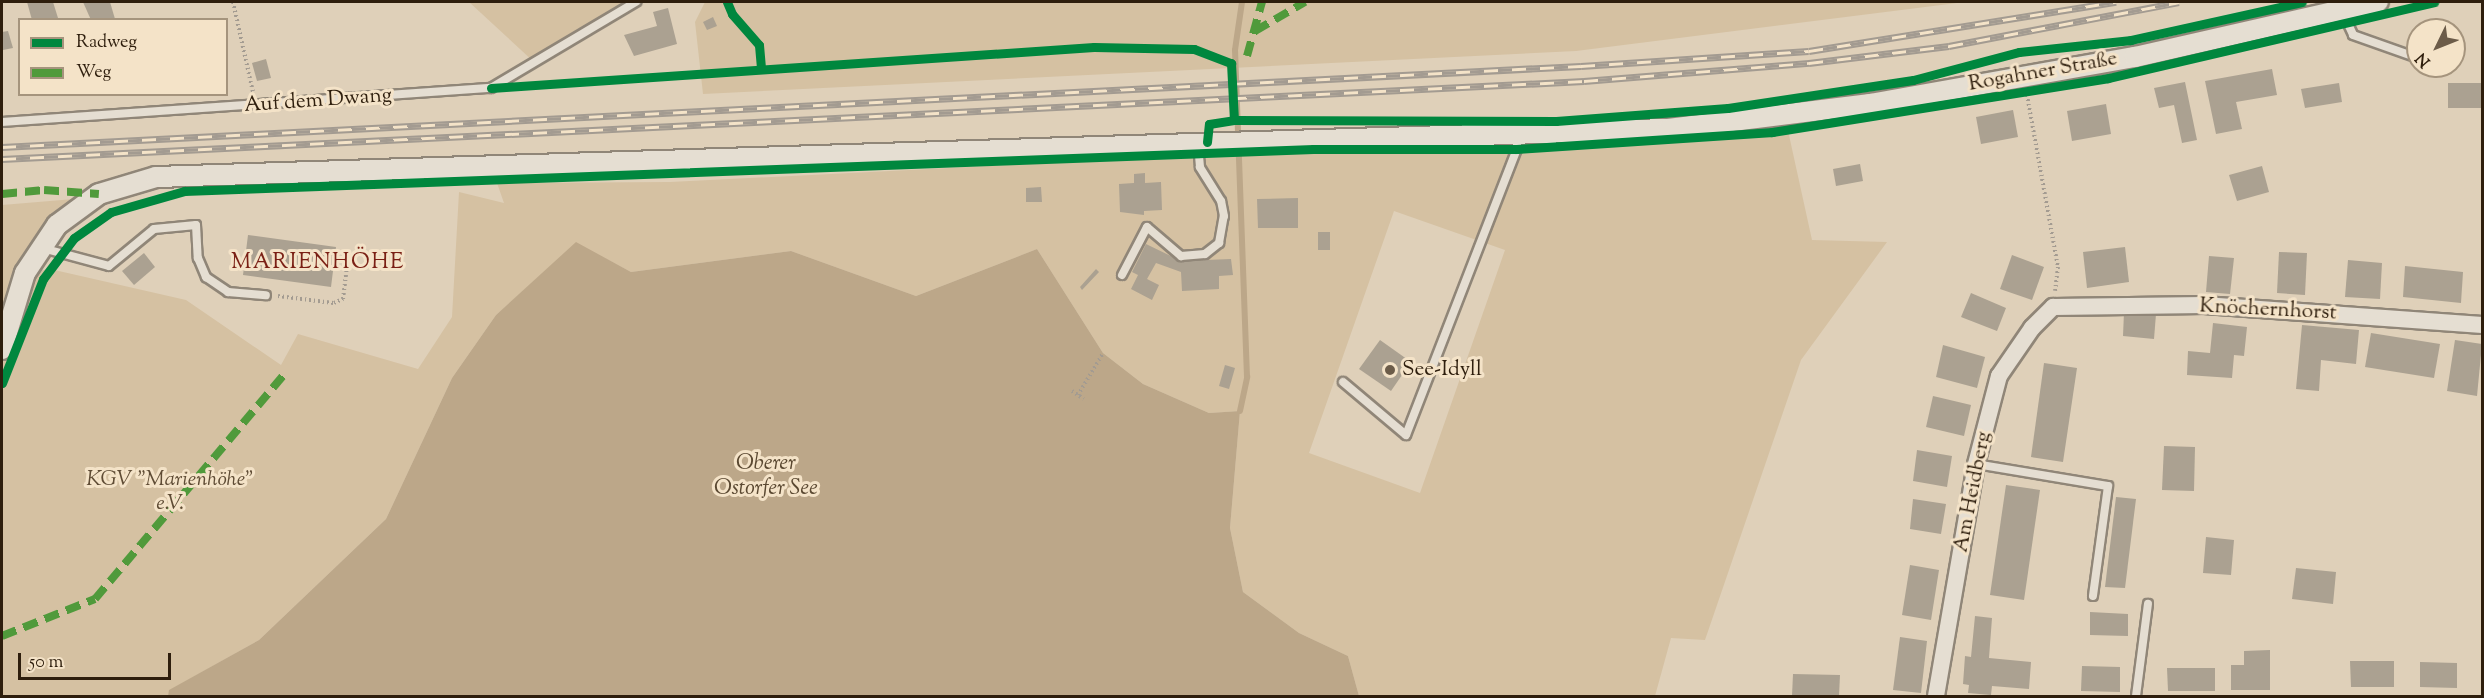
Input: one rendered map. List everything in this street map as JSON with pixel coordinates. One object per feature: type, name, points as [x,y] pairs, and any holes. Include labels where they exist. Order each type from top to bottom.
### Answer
[{"type":"street","name":"Rogahner Straße","points":[[2,349],[25,273],[39,247],[76,208],[99,194],[156,177],[1257,140],[1517,136],[1692,127],[1870,104],[2023,74],[2135,57],[2378,2]]},
{"type":"street","name":"Knöchernhorst","points":[[2053,307],[2204,305],[2482,325]]},
{"type":"street","name":"Am Heidberg","points":[[1936,696],[1976,464],[1999,376],[2032,328],[2053,307]]},
{"type":"lane","name":"Auf dem Dwang","points":[[2,122],[491,88],[636,2]]},
{"type":"lane","points":[[2342,10],[2353,35],[2406,54]]},
{"type":"lane","points":[[1343,382],[1406,435],[1517,149],[1517,136]]},
{"type":"lane","points":[[1122,275],[1147,227],[1181,256],[1205,254],[1220,243],[1224,216],[1221,201],[1200,167],[1206,142]]},
{"type":"lane","points":[[39,247],[109,266],[154,229],[196,225],[198,258],[206,277],[228,292],[266,295]]},
{"type":"lane","points":[[1976,464],[2108,486],[2093,596]]},
{"type":"lane","points":[[2136,696],[2148,604]]},
{"type":"path","points":[[233,2],[251,82]]},
{"type":"path","points":[[2023,74],[2058,267],[2053,307]]},
{"type":"path","points":[[266,295],[334,303],[343,299],[347,268],[334,267]]},
{"type":"path","points":[[1078,395],[1103,352]]},
{"type":"path","points":[[1072,391],[1084,399]]},
{"type":"green space","points":[[469,2],[636,2],[534,62]]},
{"type":"green space","points":[[705,2],[1965,2],[1576,51],[703,94],[695,22]]},
{"type":"green space","name":"KGV \"Marienhöhe\" e.V.","points":[[1787,126],[1812,240],[1887,242],[1801,360],[1705,640],[1671,638],[1655,696],[1359,696],[1348,656],[1299,633],[1243,592],[1230,528],[1240,411],[1209,413],[1143,384],[1103,353],[1037,249],[916,296],[791,251],[631,272],[576,243],[496,315],[452,378],[386,519],[259,640],[170,690],[168,696],[2,696],[2,205],[86,198],[26,273],[50,269],[186,300],[281,365],[298,334],[418,369],[452,317],[459,192],[504,203],[497,183],[670,182]],"holes":[[[1394,211],[1505,250],[1420,493],[1309,453]]]},
{"type":"water","name":"Oberer Ostorfer See","points":[[576,242],[631,272],[791,251],[916,296],[1037,249],[1103,353],[1143,384],[1209,413],[1240,411],[1230,528],[1243,592],[1299,633],[1348,656],[1359,696],[168,696],[169,690],[259,640],[386,519],[452,378],[496,315]]},
{"type":"building","points":[[27,2],[53,2],[58,18],[31,18]]},
{"type":"building","points":[[83,2],[110,2],[115,18],[90,18]]},
{"type":"building","points":[[668,8],[677,44],[634,56],[624,35],[657,26],[653,12]]},
{"type":"building","points":[[713,17],[717,26],[707,30],[703,22]]},
{"type":"building","points":[[8,31],[13,48],[3,50],[2,32]]},
{"type":"building","points":[[266,59],[271,78],[257,81],[252,63]]},
{"type":"building","points":[[2272,69],[2277,95],[2236,102],[2242,129],[2216,134],[2205,81]]},
{"type":"building","points":[[2185,82],[2197,140],[2182,143],[2174,105],[2159,108],[2154,88]]},
{"type":"building","points":[[2339,83],[2342,102],[2305,108],[2301,89]]},
{"type":"building","points":[[2448,83],[2482,83],[2482,108],[2448,108]]},
{"type":"building","points":[[2106,104],[2111,134],[2072,141],[2067,111]]},
{"type":"building","points":[[2013,110],[2018,137],[1981,144],[1976,117]]},
{"type":"building","points":[[1860,164],[1863,181],[1836,186],[1833,169]]},
{"type":"building","points":[[2262,166],[2269,192],[2237,201],[2229,175]]},
{"type":"building","points":[[1145,173],[1145,183],[1161,182],[1162,210],[1144,211],[1144,215],[1120,212],[1119,184],[1134,183],[1134,174]]},
{"type":"building","points":[[1041,187],[1042,202],[1026,202],[1026,188]]},
{"type":"building","points":[[1298,198],[1298,228],[1258,228],[1257,199]]},
{"type":"building","points":[[1318,232],[1330,232],[1330,250],[1318,250]]},
{"type":"building","points":[[248,235],[336,247],[331,287],[243,275]]},
{"type":"building","points":[[1146,244],[1181,261],[1231,259],[1233,275],[1219,276],[1219,289],[1182,291],[1181,272],[1156,263],[1147,279],[1159,285],[1152,300],[1131,289],[1138,275],[1132,272]]},
{"type":"building","points":[[2125,247],[2129,282],[2087,288],[2083,252]]},
{"type":"building","points":[[2279,252],[2307,253],[2305,295],[2277,293]]},
{"type":"building","points":[[144,253],[155,267],[134,285],[122,271]]},
{"type":"building","points":[[2012,255],[2044,267],[2032,300],[2000,289]]},
{"type":"building","points":[[2209,256],[2234,258],[2230,294],[2206,292]]},
{"type":"building","points":[[2348,260],[2382,263],[2380,299],[2345,297]]},
{"type":"building","points":[[2405,266],[2463,272],[2461,303],[2403,297]]},
{"type":"building","points":[[1096,269],[1099,272],[1082,290],[1080,287]]},
{"type":"building","points":[[1971,293],[2006,308],[1997,331],[1961,317]]},
{"type":"building","points":[[2124,312],[2156,314],[2154,339],[2123,336]]},
{"type":"building","points":[[2213,323],[2247,327],[2244,356],[2234,355],[2232,378],[2187,375],[2188,351],[2210,353]]},
{"type":"building","points":[[2302,325],[2359,330],[2356,364],[2321,360],[2319,391],[2296,389]]},
{"type":"building","points":[[2371,333],[2440,344],[2434,378],[2365,367]]},
{"type":"building","points":[[1380,340],[1411,362],[1391,391],[1359,369]]},
{"type":"building","points":[[2455,340],[2482,344],[2477,396],[2447,391]]},
{"type":"building","points":[[1943,345],[1985,357],[1977,388],[1936,377]]},
{"type":"building","points":[[2044,363],[2077,368],[2063,462],[2031,457]]},
{"type":"building","points":[[1225,365],[1235,368],[1229,389],[1219,386]]},
{"type":"building","points":[[1933,396],[1971,405],[1964,436],[1926,427]]},
{"type":"building","points":[[2164,446],[2195,447],[2194,491],[2162,490]]},
{"type":"building","points":[[1917,450],[1952,456],[1947,487],[1913,481]]},
{"type":"building","points":[[2006,485],[2040,490],[2024,600],[1990,595]]},
{"type":"building","points":[[2116,497],[2136,499],[2125,588],[2105,587]]},
{"type":"building","points":[[1913,499],[1946,504],[1941,534],[1910,529]]},
{"type":"building","points":[[2206,537],[2234,540],[2231,575],[2203,573]]},
{"type":"building","points":[[1910,565],[1939,570],[1931,620],[1902,615]]},
{"type":"building","points":[[2296,568],[2336,572],[2333,604],[2292,599]]},
{"type":"building","points":[[2090,612],[2128,614],[2128,636],[2090,635]]},
{"type":"building","points":[[1975,616],[1992,618],[1989,658],[2031,662],[2029,689],[1992,686],[1991,695],[1968,693],[1969,685],[1963,684],[1965,656],[1971,657]]},
{"type":"building","points":[[1900,637],[1927,641],[1921,693],[1893,690]]},
{"type":"building","points":[[2270,650],[2270,690],[2231,690],[2231,665],[2244,665],[2244,651]]},
{"type":"building","points":[[2350,661],[2394,661],[2394,687],[2351,687]]},
{"type":"building","points":[[2420,662],[2457,663],[2457,688],[2420,687]]},
{"type":"building","points":[[2082,666],[2120,667],[2120,692],[2081,691]]},
{"type":"building","points":[[2167,668],[2215,668],[2215,691],[2168,691]]},
{"type":"building","points":[[1793,674],[1840,675],[1839,696],[1792,696]]},
{"type":"waterway","points":[[1240,411],[1247,377],[1235,50],[1242,2]]},
{"type":"railway","points":[[2,147],[1581,66],[1809,51],[2116,2]]},
{"type":"railway","points":[[2,159],[1584,81],[1809,63],[1949,46],[2179,2]]},
{"type":"marked path","points":[[1247,56],[1262,2]]},
{"type":"marked path","points":[[1255,31],[1305,2]]},
{"type":"marked path","points":[[2,194],[44,190],[99,194]]},
{"type":"marked path","points":[[2,636],[95,599],[285,373]]},
{"type":"cycle path","points":[[727,2],[732,14],[759,45],[761,69]]},
{"type":"cycle path","points":[[1207,142],[1209,124],[1234,120],[1556,121],[1728,108],[1913,80],[2019,52],[2131,40],[2302,2]]},
{"type":"cycle path","points":[[2,383],[43,279],[74,238],[111,212],[184,191],[1313,149],[1517,149],[1772,132],[2108,78],[2434,2]]},
{"type":"cycle path","points":[[491,88],[1094,47],[1194,49],[1231,63],[1234,120]]},
{"type":"place","name":"See-Idyll","points":[[1390,370]]},
{"type":"district","name":"MARIENHÖHE","points":[[318,264]]}]
